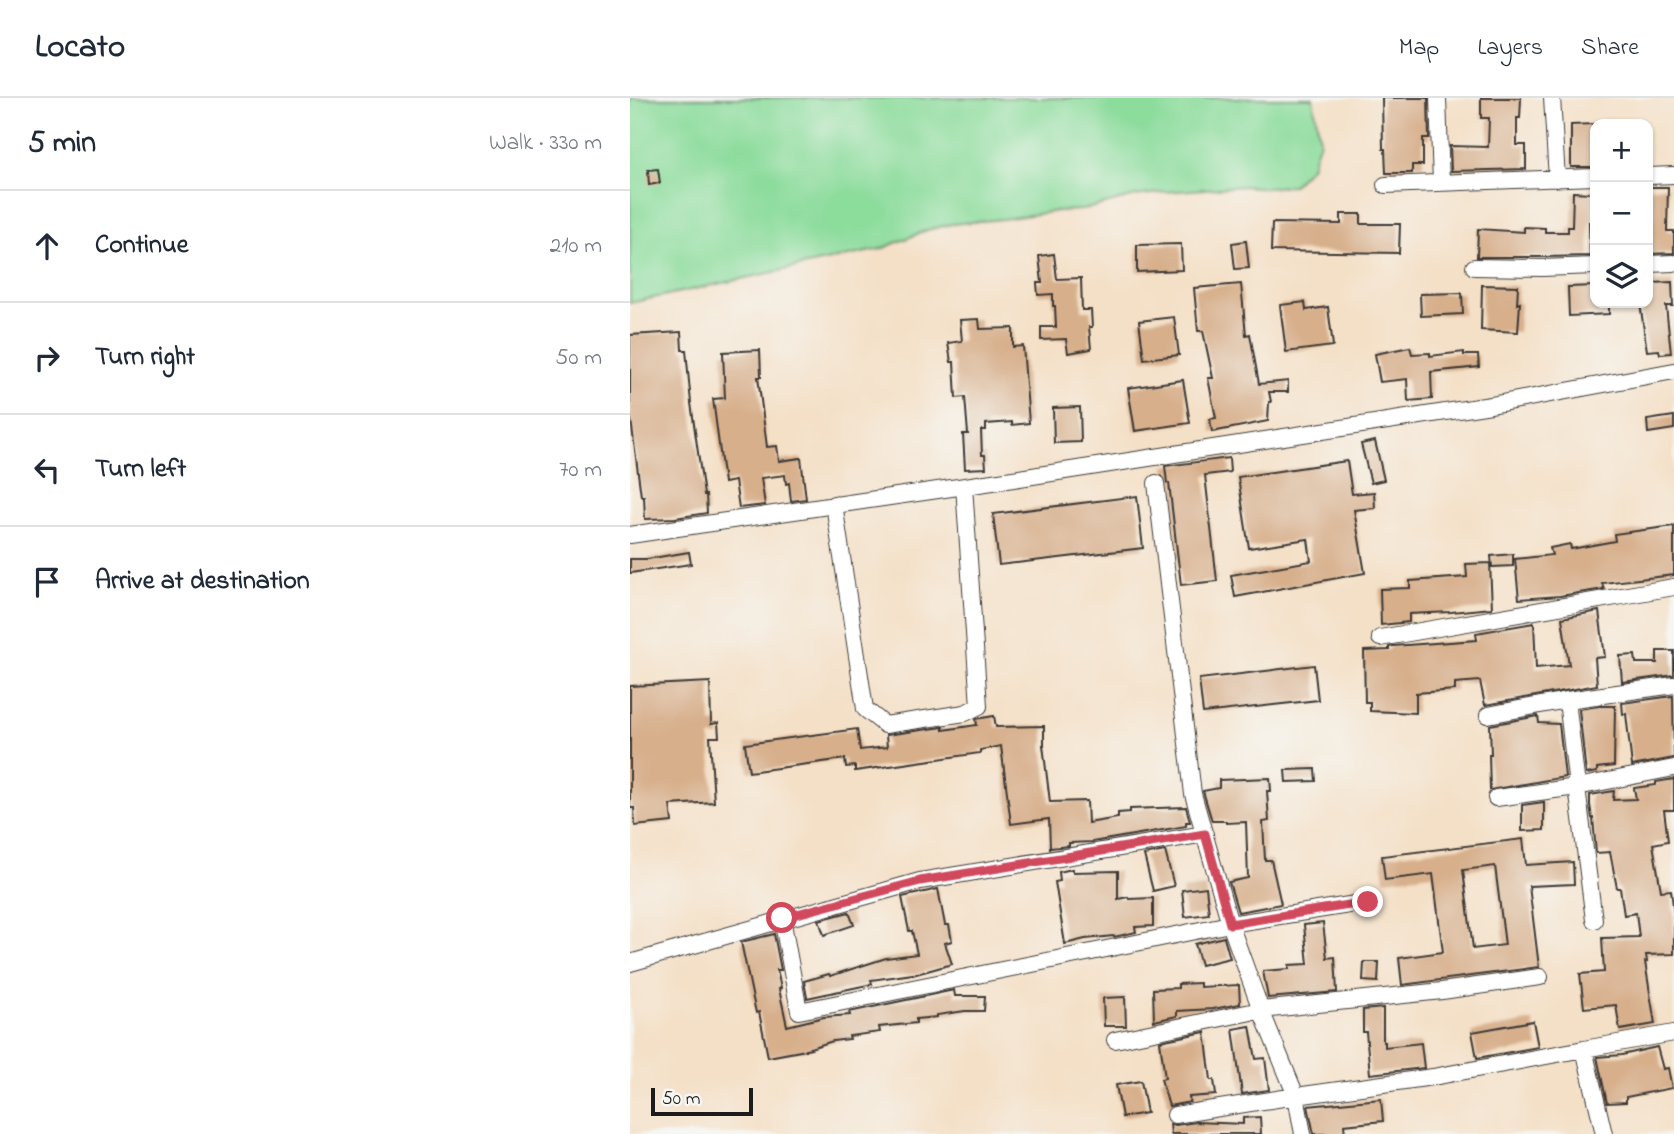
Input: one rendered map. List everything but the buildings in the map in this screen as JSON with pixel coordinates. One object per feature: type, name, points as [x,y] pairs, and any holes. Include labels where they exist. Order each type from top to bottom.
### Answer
[{"type":"street","points":[[1438,98],[1441,183]]},
{"type":"street","points":[[1552,98],[1558,179]]},
{"type":"street","points":[[1653,176],[1674,175]]},
{"type":"street","points":[[1385,185],[1590,177]]},
{"type":"street","points":[[1653,264],[1674,263]]},
{"type":"street","points":[[1474,267],[1590,266]]},
{"type":"street","points":[[630,535],[1491,405],[1674,371]]},
{"type":"street","points":[[1156,483],[1193,794],[1230,924],[1296,1096],[1304,1134]]},
{"type":"street","points":[[834,504],[865,709],[885,724],[965,713],[979,706],[964,486]]},
{"type":"street","points":[[1380,638],[1674,587]]},
{"type":"street","points":[[1488,715],[1567,700],[1674,685]]},
{"type":"street","points":[[1567,700],[1594,920]]},
{"type":"street","points":[[1496,799],[1674,768]]},
{"type":"street","points":[[630,963],[920,881],[1205,834]]},
{"type":"street","points":[[782,918],[799,1011],[1230,924],[1368,902]]},
{"type":"street","points":[[1115,1040],[1261,1010],[1442,991],[1539,977]]},
{"type":"street","points":[[1175,1115],[1420,1079],[1674,1033]]},
{"type":"street","points":[[1584,1049],[1604,1134]]},
{"type":"green space","points":[[630,98],[1313,98],[1320,141],[1311,167],[1293,185],[1165,192],[1136,196],[1082,210],[952,224],[927,230],[881,249],[630,303]]},
{"type":"route","points":[[782,918],[920,881],[1205,834],[1230,924],[1368,902]]}]
